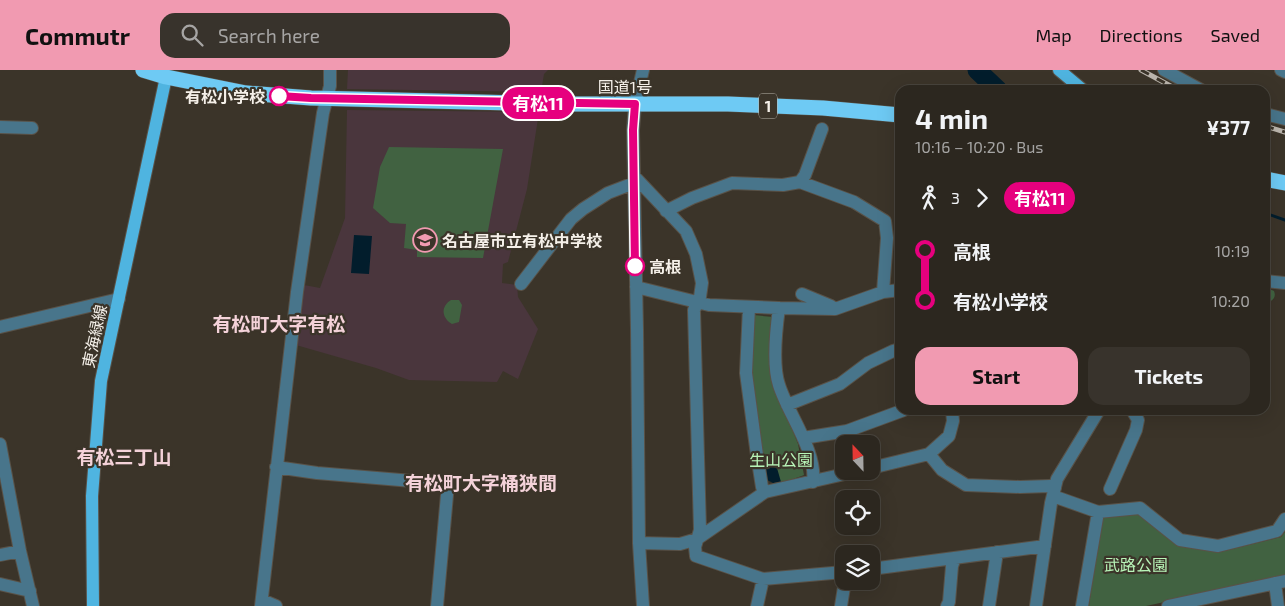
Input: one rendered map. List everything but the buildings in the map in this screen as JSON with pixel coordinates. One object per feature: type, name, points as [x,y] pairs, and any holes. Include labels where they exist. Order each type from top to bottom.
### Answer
[{"type":"highway","name":"国道1号","points":[[143,70],[167,74],[246,94],[556,104],[728,104],[823,108],[895,115]]},
{"type":"highway","points":[[1270,180],[1285,183]]},
{"type":"main road","points":[[1059,70],[1077,85]]},
{"type":"main road","name":"東海緑線","points":[[93,606],[92,496],[101,381],[167,74]]},
{"type":"street","points":[[276,606],[261,603],[305,230],[326,98],[330,86],[330,70]]},
{"type":"street","points":[[642,606],[639,543],[633,122],[643,70]]},
{"type":"street","points":[[1164,70],[1192,85]]},
{"type":"street","points":[[1281,70],[1285,72]]},
{"type":"street","points":[[1270,115],[1285,119]]},
{"type":"street","points":[[0,127],[32,128]]},
{"type":"street","points":[[800,182],[805,175],[822,129]]},
{"type":"street","points":[[634,180],[686,231],[696,254],[702,283],[698,303],[694,310],[700,530],[695,547],[696,556],[763,579],[835,573]]},
{"type":"street","points":[[521,284],[571,218],[608,193],[634,180]]},
{"type":"street","points":[[666,211],[692,198],[732,183],[783,184],[800,182],[854,202],[885,221],[887,238],[883,292]]},
{"type":"street","points":[[1270,282],[1285,283]]},
{"type":"street","points":[[636,286],[698,303],[749,307],[835,309],[883,292],[895,291]]},
{"type":"street","points":[[802,294],[828,304],[835,309]]},
{"type":"street","points":[[0,327],[119,299]]},
{"type":"street","points":[[749,307],[746,373],[762,487],[765,492]]},
{"type":"street","points":[[779,308],[776,369],[779,384],[787,405],[803,438],[814,476],[813,482]]},
{"type":"street","points":[[787,405],[840,384],[868,363],[895,350]]},
{"type":"street","points":[[803,438],[847,431],[895,413]]},
{"type":"street","points":[[880,466],[929,454],[948,436],[953,421],[952,415]]},
{"type":"street","points":[[1036,606],[1057,479],[1096,415]]},
{"type":"street","points":[[1110,489],[1136,430],[1138,420],[1135,415]]},
{"type":"street","points":[[0,444],[32,606]]},
{"type":"street","points":[[929,454],[942,470],[966,485],[1050,486],[1054,492],[1098,512],[1140,508],[1180,540],[1218,546],[1277,531],[1285,520]]},
{"type":"street","points":[[276,466],[317,473],[448,484],[437,606]]},
{"type":"street","points":[[639,543],[680,544],[697,539],[765,492],[835,477]]},
{"type":"street","points":[[1082,606],[1098,512]]},
{"type":"street","points":[[880,568],[1045,546]]},
{"type":"street","points":[[0,555],[20,551]]},
{"type":"street","points":[[989,606],[997,552]]},
{"type":"street","points":[[947,606],[954,558]]},
{"type":"street","points":[[757,606],[763,579]]},
{"type":"street","points":[[1168,606],[1188,604],[1280,582],[1278,606]]},
{"type":"street","points":[[0,584],[30,591]]},
{"type":"street","points":[[841,606],[844,590]]},
{"type":"shaded area","points":[[348,70],[548,70],[544,74],[541,92],[347,89]]},
{"type":"shaded area","name":"名古屋市立有松中学校","points":[[347,110],[539,112],[527,189],[508,262],[503,264],[502,283],[517,285],[518,297],[538,329],[518,379],[503,371],[497,382],[409,380],[376,368],[296,345],[304,285],[320,288],[345,218]]},
{"type":"green space","points":[[389,147],[503,149],[483,258],[417,257],[417,250],[404,248],[406,224],[390,223],[373,208],[380,167]]},
{"type":"green space","points":[[1270,289],[1275,294],[1273,300],[1270,302]]},
{"type":"green space","points":[[451,300],[459,300],[462,305],[459,322],[452,324],[444,316],[445,306]]},
{"type":"green space","name":"生山公園","points":[[753,315],[773,317],[780,399],[798,444],[804,475],[786,481],[772,482],[767,480],[764,469],[750,372]]},
{"type":"green space","name":"武路公園","points":[[1137,513],[1180,546],[1220,552],[1281,537],[1285,532],[1285,576],[1146,606],[1089,606],[1100,520],[1103,516]]},
{"type":"water","points":[[354,235],[372,236],[369,274],[351,273]]},
{"type":"water","points":[[767,465],[777,468],[781,482],[773,483],[767,480],[764,469]]},
{"type":"waterway","points":[[977,70],[993,85]]},
{"type":"waterway","points":[[1270,215],[1285,220]]},
{"type":"railway","points":[[1141,70],[1169,85]]},
{"type":"railway","points":[[1270,128],[1285,132]]},
{"type":"bus line","name":"有松11","points":[[279,96],[556,104],[635,104],[633,130],[635,266]]},
{"type":"place","name":"有松小学校","points":[[279,96]]},
{"type":"place","name":"名古屋市立有松中学校","points":[[425,240]]},
{"type":"place","name":"高根","points":[[635,266]]},
{"type":"district","name":"有松町大字有松","points":[[279,323]]},
{"type":"district","name":"有松三丁山","points":[[124,456]]},
{"type":"district","name":"有松町大字桶狭間","points":[[481,482]]}]
